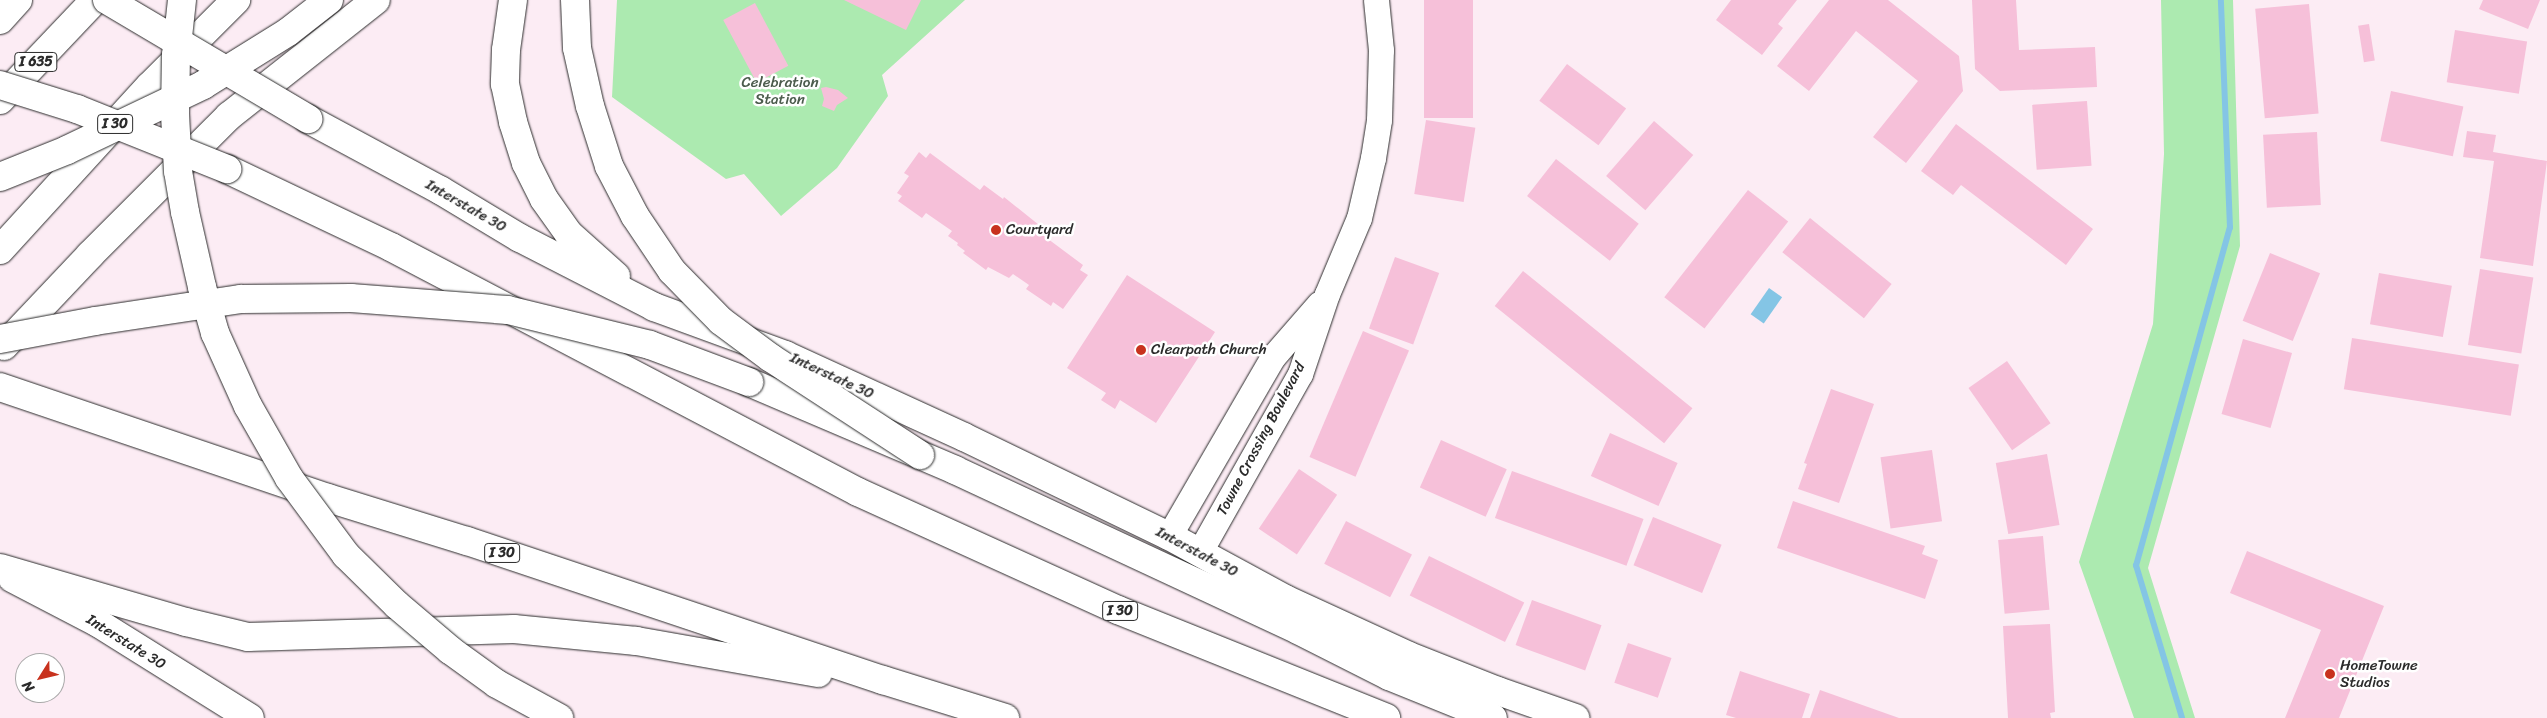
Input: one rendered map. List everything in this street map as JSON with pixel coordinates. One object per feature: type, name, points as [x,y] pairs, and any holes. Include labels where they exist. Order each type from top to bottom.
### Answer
[{"type":"main road","points":[[0,20],[18,0]]},
{"type":"main road","name":"I 635","points":[[0,100],[95,0]]},
{"type":"main road","name":"Interstate 30","points":[[107,0],[308,119],[440,190],[520,238],[654,307],[785,355],[964,437],[1169,536],[1285,598],[1409,656],[1498,691],[1575,718]]},
{"type":"main road","points":[[182,0],[176,55],[175,106],[178,171],[202,287],[216,333],[248,406],[289,478],[317,518],[353,561],[397,605],[450,650],[497,684],[560,718]]},
{"type":"main road","points":[[0,250],[150,86],[236,0]]},
{"type":"main road","points":[[229,116],[259,64],[313,0]]},
{"type":"main road","points":[[0,177],[68,150],[203,85],[288,32],[330,0]]},
{"type":"main road","points":[[0,350],[90,255],[229,116],[376,0]]},
{"type":"main road","points":[[514,0],[506,50],[505,84],[513,122],[526,163],[544,200],[569,234],[596,261],[654,307]]},
{"type":"main road","points":[[575,0],[577,48],[590,106],[609,166],[634,216],[672,271],[721,321],[771,358],[920,455]]},
{"type":"main road","name":"I 30","points":[[0,85],[77,109],[227,169],[391,247],[858,492],[1118,610],[1386,718]]},
{"type":"main road","points":[[0,339],[104,320],[260,298],[351,298],[508,310],[650,345],[749,382],[920,455],[1200,584],[1389,676],[1493,718]]},
{"type":"main road","name":"I 30","points":[[0,387],[328,498],[467,541],[920,692],[1004,718]]},
{"type":"main road","points":[[0,568],[186,622],[248,637],[514,629],[636,641],[920,692]]},
{"type":"main road","name":"Interstate 30","points":[[0,572],[98,623],[250,718]]},
{"type":"street","name":"Towne Crossing Boulevard","points":[[1199,553],[1300,374],[1327,294],[1359,218],[1373,158],[1379,120],[1382,50],[1376,0]]},
{"type":"street","name":"Towne Crossing Boulevard","points":[[1169,536],[1272,358],[1327,294]]},
{"type":"green space","name":"Celebration Station","points":[[617,0],[965,0],[882,75],[888,96],[837,168],[781,216],[744,174],[726,179],[612,97]]},
{"type":"green space","points":[[2161,0],[2233,0],[2240,246],[2148,568],[2195,718],[2134,718],[2079,562],[2153,324],[2164,154]]},
{"type":"water","points":[[1769,288],[1782,297],[1764,323],[1751,314]]},
{"type":"building","points":[[844,0],[921,0],[906,30]]},
{"type":"building","points":[[1424,0],[1473,0],[1473,118],[1424,118]]},
{"type":"building","points":[[1731,0],[1797,0],[1778,24],[1783,28],[1762,55],[1716,20]]},
{"type":"building","points":[[1829,0],[1888,0],[1959,56],[1963,91],[1906,163],[1873,137],[1918,81],[1856,31],[1809,91],[1777,66]]},
{"type":"building","points":[[1972,0],[2016,0],[2019,50],[2095,47],[2097,87],[2000,91],[1975,69]]},
{"type":"building","points":[[2483,0],[2540,0],[2528,29],[2479,9]]},
{"type":"building","points":[[755,3],[788,66],[757,83],[723,20]]},
{"type":"building","points":[[2309,4],[2319,114],[2265,118],[2255,9]]},
{"type":"building","points":[[2369,24],[2375,61],[2364,62],[2358,26]]},
{"type":"building","points":[[2455,30],[2527,41],[2519,94],[2447,82]]},
{"type":"building","points":[[1567,64],[1626,109],[1598,145],[1539,101]]},
{"type":"building","points":[[826,87],[838,90],[848,98],[837,105],[834,111],[822,106],[824,99],[821,88]]},
{"type":"building","points":[[2391,91],[2463,106],[2453,156],[2380,141]]},
{"type":"building","points":[[2087,101],[2092,166],[2037,170],[2032,105]]},
{"type":"building","points":[[1426,120],[1475,128],[1464,202],[1414,194]]},
{"type":"building","points":[[1654,121],[1693,155],[1645,210],[1606,176]]},
{"type":"building","points":[[1956,124],[2093,229],[2066,265],[1961,185],[1953,195],[1921,171]]},
{"type":"building","points":[[2467,131],[2496,135],[2493,152],[2547,161],[2533,266],[2480,258],[2494,161],[2463,157]]},
{"type":"building","points":[[2317,132],[2321,205],[2267,208],[2263,135]]},
{"type":"building","name":"Courtyard","points":[[919,152],[926,158],[930,153],[980,190],[984,185],[1003,199],[1004,197],[1044,229],[1040,233],[1083,265],[1080,270],[1088,275],[1063,309],[1053,302],[1051,306],[1026,289],[1029,285],[1013,274],[1009,278],[988,267],[986,270],[963,253],[965,251],[957,245],[958,243],[948,236],[952,231],[926,213],[922,218],[898,201],[902,196],[897,193],[909,176],[904,173]]},
{"type":"building","points":[[1556,159],[1639,224],[1610,261],[1527,196]]},
{"type":"building","points":[[1748,190],[1788,221],[1704,329],[1664,297]]},
{"type":"building","points":[[1810,218],[1892,284],[1864,318],[1782,252]]},
{"type":"building","points":[[2270,253],[2320,273],[2293,341],[2243,321]]},
{"type":"building","points":[[1395,257],[1439,273],[1413,344],[1369,328]]},
{"type":"building","points":[[2480,269],[2533,277],[2521,353],[2468,345]]},
{"type":"building","points":[[1523,271],[1692,408],[1664,443],[1495,306]]},
{"type":"building","points":[[2379,273],[2452,286],[2443,337],[2370,324]]},
{"type":"building","name":"Clearpath Church","points":[[1127,275],[1215,332],[1156,423],[1120,400],[1115,409],[1101,400],[1106,393],[1067,368]]},
{"type":"building","points":[[1363,331],[1409,351],[1355,477],[1309,457]]},
{"type":"building","points":[[2352,338],[2519,364],[2511,416],[2344,389]]},
{"type":"building","points":[[2243,339],[2292,353],[2271,428],[2222,414]]},
{"type":"building","points":[[2007,361],[2051,423],[2012,450],[1968,388]]},
{"type":"building","points":[[1831,389],[1874,404],[1839,503],[1798,489],[1807,464],[1804,463]]},
{"type":"building","points":[[1610,433],[1678,463],[1658,506],[1591,476]]},
{"type":"building","points":[[1441,440],[1507,469],[1486,517],[1420,488]]},
{"type":"building","points":[[1932,450],[1942,521],[1891,529],[1881,457]]},
{"type":"building","points":[[2047,454],[2060,525],[2008,534],[1996,463]]},
{"type":"building","points":[[1299,469],[1337,495],[1297,554],[1259,529]]},
{"type":"building","points":[[1512,471],[1644,519],[1626,566],[1495,518]]},
{"type":"building","points":[[1793,501],[1925,546],[1922,554],[1938,560],[1925,599],[1777,548]]},
{"type":"building","points":[[1653,517],[1722,545],[1702,593],[1634,565]]},
{"type":"building","points":[[1346,521],[1412,555],[1390,597],[1324,564]]},
{"type":"building","points":[[2043,536],[2049,610],[2005,614],[1998,540]]},
{"type":"building","name":"HomeTowne Studios","points":[[2247,551],[2384,606],[2339,718],[2285,718],[2321,630],[2230,593]]},
{"type":"building","points":[[1429,556],[1524,602],[1505,642],[1410,596]]},
{"type":"building","points":[[1532,600],[1602,625],[1585,670],[1516,645]]},
{"type":"building","points":[[2050,624],[2055,712],[2050,713],[2051,718],[2008,718],[2003,626]]},
{"type":"building","points":[[1628,643],[1671,658],[1658,698],[1614,683]]},
{"type":"building","points":[[1740,671],[1810,694],[1802,718],[1736,718],[1726,715]]},
{"type":"building","points":[[1820,690],[1899,718],[1810,718]]},
{"type":"waterway","points":[[2182,718],[2136,566],[2230,228],[2221,0]]},
{"type":"place","name":"Courtyard","points":[[996,230]]},
{"type":"place","name":"Clearpath Church","points":[[1141,350]]},
{"type":"place","name":"HomeTowne Studios","points":[[2330,674]]}]
